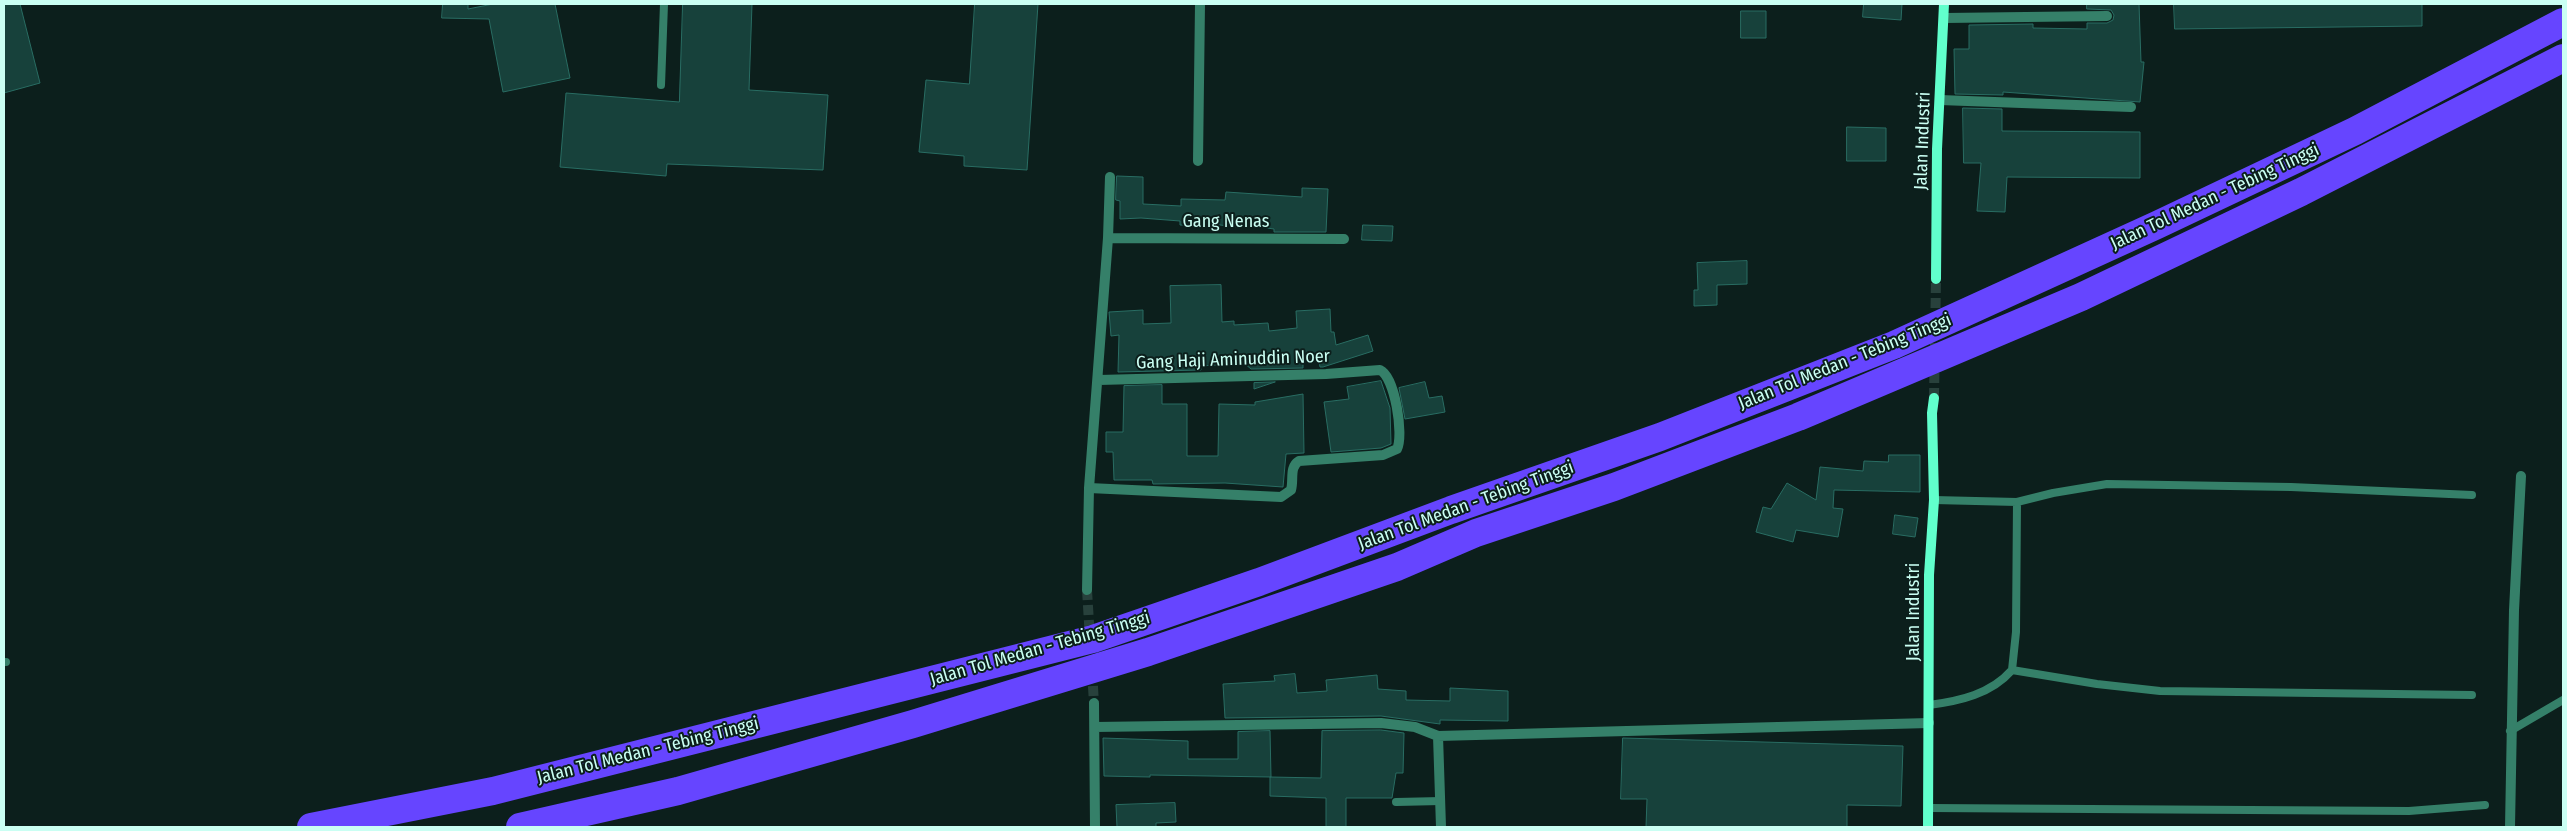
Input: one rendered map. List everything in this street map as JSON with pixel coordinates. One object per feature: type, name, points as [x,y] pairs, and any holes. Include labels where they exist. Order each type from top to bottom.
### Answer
[{"type":"highway","name":"Jalan Tol Medan - Tebing Tinggi","points":[[311,827],[493,791],[1074,643],[1258,582],[1451,510],[1660,437],[1894,345],[2157,226],[2355,131],[2563,22]]},
{"type":"highway","points":[[520,827],[678,791],[913,724],[1148,652],[1397,567],[1476,533],[1614,487],[1798,417],[2081,297],[2301,192],[2563,58]]},
{"type":"street","points":[[1198,161],[1200,4]]},
{"type":"street","name":"Jalan Industri","points":[[1936,279],[1937,159],[1945,18],[1944,4]]},
{"type":"street","points":[[1945,18],[2107,16]]},
{"type":"street","points":[[1940,100],[2131,108]]},
{"type":"street","points":[[1087,590],[1089,488],[1099,380],[1110,177]]},
{"type":"street","name":"Gang Nenas","points":[[1108,238],[1344,239]]},
{"type":"street","name":"Gang Haji Aminuddin Noer","points":[[1089,488],[1281,497],[1291,490],[1292,470],[1294,464],[1299,461],[1337,460],[1390,454],[1398,449],[1400,437],[1393,389],[1383,371],[1099,380]]},
{"type":"street","name":"Jalan Industri","points":[[1928,827],[1929,575],[1934,500],[1932,413],[1934,398]]},
{"type":"street","points":[[2510,827],[2510,731],[2520,476]]},
{"type":"street","points":[[1094,703],[1094,827]]},
{"type":"street","points":[[1094,728],[1381,723],[1414,727],[1438,736],[1929,723]]},
{"type":"street","points":[[1438,736],[1441,801],[1440,827]]},
{"type":"lane","points":[[661,85],[664,4]]},
{"type":"lane","points":[[1934,500],[2017,502],[2053,492],[2107,484],[2291,487],[2472,494]]},
{"type":"lane","points":[[1929,705],[1962,701],[2003,681],[2012,670],[2016,641],[2017,502]]},
{"type":"lane","points":[[2012,670],[2097,684],[2160,691],[2472,695]]},
{"type":"lane","points":[[2510,731],[2563,700]]},
{"type":"lane","points":[[1396,802],[1441,801]]},
{"type":"lane","points":[[1929,808],[2409,811],[2485,805]]},
{"type":"building","points":[[4,4],[20,4],[40,83],[4,93]]},
{"type":"building","points":[[443,4],[468,4],[468,9],[493,4],[555,4],[570,78],[503,92],[489,19],[442,18]]},
{"type":"building","points":[[683,4],[752,4],[749,90],[828,95],[823,170],[667,164],[666,176],[560,167],[566,93],[679,102]]},
{"type":"building","points":[[975,4],[1038,4],[1027,170],[964,166],[964,156],[919,152],[926,80],[969,84]]},
{"type":"building","points":[[1864,4],[1902,4],[1901,20],[1863,17]]},
{"type":"building","points":[[2087,4],[2139,4],[2141,62],[2144,62],[2140,102],[2003,92],[2003,95],[1955,94],[1954,49],[1969,49],[1969,25],[2033,24],[2033,28],[2087,29],[2087,23],[2107,23],[2113,20],[2114,15],[2111,10],[2087,9]]},
{"type":"building","points":[[2174,4],[2422,4],[2422,26],[2175,29]]},
{"type":"building","points":[[1741,11],[1766,11],[1766,38],[1741,38]]},
{"type":"building","points":[[1963,108],[2002,109],[2002,131],[2140,132],[2140,178],[2007,177],[2005,212],[1977,211],[1981,163],[1964,163]]},
{"type":"building","points":[[1847,127],[1886,128],[1886,161],[1847,161]]},
{"type":"building","points":[[1117,176],[1143,177],[1143,204],[1181,206],[1181,199],[1225,200],[1226,192],[1302,197],[1302,188],[1328,189],[1326,232],[1274,232],[1274,229],[1238,224],[1238,227],[1202,223],[1202,226],[1180,225],[1180,221],[1141,218],[1120,219],[1120,201],[1116,200]]},
{"type":"building","points":[[1363,225],[1393,226],[1392,241],[1362,240]]},
{"type":"building","points":[[1747,261],[1747,284],[1717,285],[1717,305],[1694,306],[1694,290],[1698,290],[1697,263]]},
{"type":"building","points":[[1221,285],[1222,322],[1234,321],[1234,325],[1268,323],[1269,331],[1297,328],[1296,311],[1330,309],[1331,332],[1334,332],[1336,345],[1368,335],[1373,351],[1323,367],[1320,367],[1319,361],[1303,362],[1303,368],[1251,369],[1244,363],[1201,366],[1201,370],[1118,372],[1119,335],[1111,336],[1109,312],[1143,310],[1143,324],[1171,323],[1170,286]]},
{"type":"building","points":[[1381,381],[1390,408],[1391,444],[1381,448],[1331,452],[1324,402],[1349,399],[1347,387]]},
{"type":"building","points":[[1275,382],[1254,389],[1254,383]]},
{"type":"building","points":[[1425,382],[1429,398],[1442,396],[1445,412],[1405,419],[1399,388]]},
{"type":"building","points":[[1162,385],[1162,404],[1187,404],[1187,456],[1218,456],[1219,404],[1255,405],[1255,402],[1303,394],[1304,453],[1286,454],[1283,487],[1225,483],[1153,484],[1152,480],[1114,480],[1113,452],[1106,452],[1106,432],[1123,432],[1124,386]]},
{"type":"building","points":[[1889,455],[1920,455],[1920,492],[1834,490],[1833,508],[1843,509],[1838,537],[1796,530],[1793,542],[1756,532],[1763,507],[1771,509],[1787,483],[1816,500],[1820,467],[1863,471],[1864,461],[1888,462]]},
{"type":"building","points":[[1895,515],[1918,518],[1915,537],[1893,534]]},
{"type":"building","points":[[1295,674],[1297,693],[1327,691],[1326,680],[1377,675],[1378,689],[1406,691],[1406,700],[1450,701],[1450,688],[1508,691],[1508,721],[1440,720],[1440,724],[1381,716],[1225,718],[1223,684],[1275,681],[1274,676]]},
{"type":"building","points":[[1381,730],[1404,733],[1403,773],[1396,773],[1392,798],[1346,798],[1346,827],[1326,827],[1326,798],[1270,796],[1270,777],[1321,778],[1322,731]]},
{"type":"building","points":[[1270,731],[1271,777],[1104,776],[1103,738],[1188,741],[1188,759],[1238,759],[1238,732]]},
{"type":"building","points":[[1623,738],[1903,746],[1901,806],[1847,805],[1847,827],[1646,827],[1647,799],[1621,799]]},
{"type":"building","points":[[1175,803],[1176,822],[1156,823],[1156,827],[1117,827],[1116,805]]},
{"type":"tunnel","points":[[1934,398],[1936,279]]},
{"type":"tunnel","points":[[1087,590],[1090,639]]},
{"type":"tunnel","points":[[1092,671],[1094,703]]}]
